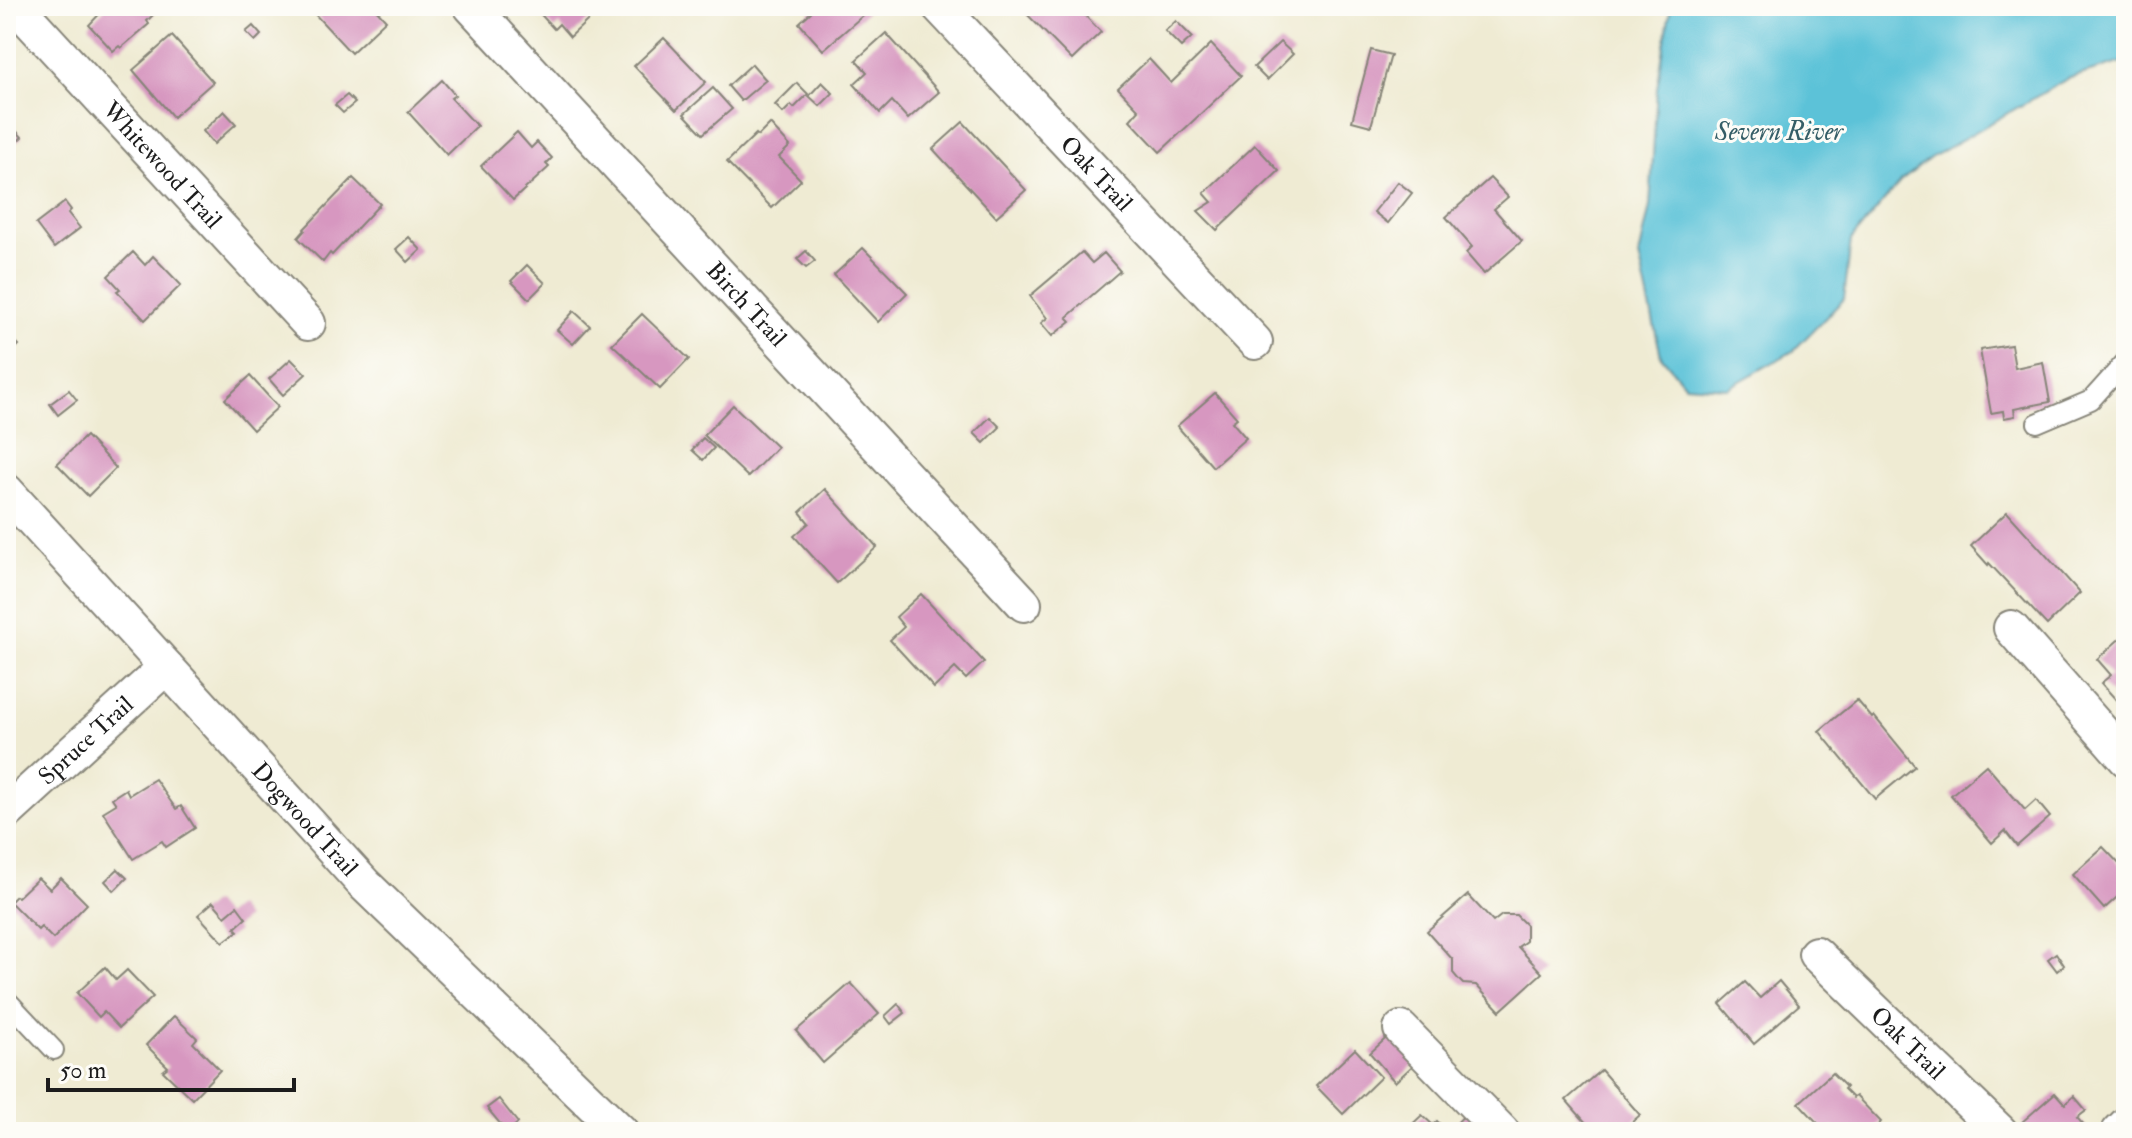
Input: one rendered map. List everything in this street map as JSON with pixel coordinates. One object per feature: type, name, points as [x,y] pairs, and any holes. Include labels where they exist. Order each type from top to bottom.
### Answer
[{"type":"street","name":"Whitewood Trail","points":[[16,6],[308,323]]},
{"type":"street","name":"Birch Trail","points":[[471,6],[1024,604]]},
{"type":"street","name":"Oak Trail","points":[[939,6],[1255,342]]},
{"type":"street","name":"Dogwood Trail","points":[[6,491],[365,885],[621,1132]]},
{"type":"street","points":[[2011,628],[2126,759]]},
{"type":"street","name":"Spruce Trail","points":[[6,813],[166,667]]},
{"type":"street","name":"Oak Trail","points":[[1816,954],[2000,1132]]},
{"type":"street","points":[[1401,1029],[1502,1132]]},
{"type":"street","points":[[2119,1132],[2126,1125]]},
{"type":"lane","points":[[2037,423],[2091,400],[2126,361]]},
{"type":"lane","points":[[6,999],[54,1050]]},
{"type":"water","name":"Severn River","points":[[1671,6],[2126,6],[2126,61],[2067,79],[1930,158],[1900,182],[1851,240],[1844,299],[1793,351],[1728,388],[1685,385],[1661,356],[1639,256],[1650,206],[1657,88]]},
{"type":"building","points":[[107,6],[147,6],[154,14],[147,21],[149,24],[121,48],[119,46],[113,51],[89,25]]},
{"type":"building","points":[[315,6],[373,6],[386,20],[351,53],[311,10]]},
{"type":"building","points":[[805,6],[862,6],[867,12],[823,50],[799,23],[811,12]]},
{"type":"building","points":[[1019,6],[1076,6],[1101,32],[1072,60]]},
{"type":"building","points":[[535,8],[601,8],[570,37],[559,24],[554,29]]},
{"type":"building","points":[[1176,21],[1192,37],[1181,47],[1165,31]]},
{"type":"building","points":[[253,26],[261,35],[255,41],[246,32]]},
{"type":"building","points":[[886,33],[939,92],[908,119],[892,101],[880,113],[854,84],[867,72],[856,60]]},
{"type":"building","points":[[172,36],[213,82],[173,117],[133,70]]},
{"type":"building","points":[[664,38],[706,82],[676,110],[634,66]]},
{"type":"building","points":[[1280,42],[1293,54],[1267,80],[1254,67]]},
{"type":"building","points":[[1211,44],[1241,76],[1160,152],[1130,120],[1139,110],[1118,88],[1149,59],[1171,83]]},
{"type":"building","points":[[1371,50],[1391,55],[1371,126],[1352,121]]},
{"type":"building","points":[[752,64],[766,80],[741,101],[728,86]]},
{"type":"building","points":[[442,80],[455,95],[451,98],[477,126],[447,155],[408,112]]},
{"type":"building","points":[[822,82],[833,93],[820,106],[809,96]]},
{"type":"building","points":[[797,83],[808,94],[794,108],[791,105],[783,113],[775,105]]},
{"type":"building","points":[[713,88],[732,109],[703,134],[684,114]]},
{"type":"building","points":[[347,95],[355,103],[343,113],[335,105]]},
{"type":"building","points":[[224,111],[236,124],[214,144],[203,131]]},
{"type":"building","points":[[6,120],[22,137],[6,152]]},
{"type":"building","points":[[963,122],[1026,190],[996,217],[933,149]]},
{"type":"building","points":[[770,124],[790,146],[779,157],[801,180],[772,208],[727,162]]},
{"type":"building","points":[[517,132],[531,148],[537,142],[552,158],[546,164],[549,167],[513,200],[481,166]]},
{"type":"building","points":[[1255,145],[1279,171],[1217,230],[1198,211],[1212,202],[1204,193]]},
{"type":"building","points":[[353,178],[380,204],[323,262],[298,238]]},
{"type":"building","points":[[1490,178],[1508,197],[1494,209],[1522,241],[1484,274],[1466,253],[1472,247],[1446,217]]},
{"type":"building","points":[[1398,182],[1412,193],[1388,223],[1374,212]]},
{"type":"building","points":[[65,202],[71,210],[68,213],[80,228],[54,248],[36,224]]},
{"type":"building","points":[[409,237],[421,250],[408,262],[396,249]]},
{"type":"building","points":[[863,248],[907,293],[878,322],[834,275]]},
{"type":"building","points":[[806,251],[815,261],[806,268],[797,259]]},
{"type":"building","points":[[133,252],[145,265],[153,256],[181,285],[145,320],[117,291],[120,289],[108,276]]},
{"type":"building","points":[[1082,252],[1092,263],[1104,253],[1120,271],[1067,317],[1071,321],[1052,336],[1041,323],[1047,318],[1030,296]]},
{"type":"building","points":[[527,265],[545,283],[529,299],[511,281]]},
{"type":"building","points":[[574,311],[590,326],[573,344],[557,330]]},
{"type":"building","points":[[642,314],[689,359],[660,389],[612,344]]},
{"type":"building","points":[[6,332],[19,345],[6,358]]},
{"type":"building","points":[[2011,345],[2015,368],[2043,362],[2050,402],[2014,409],[2015,416],[2004,418],[2003,411],[1991,413],[1980,350]]},
{"type":"building","points":[[291,359],[306,374],[283,395],[269,379]]},
{"type":"building","points":[[250,376],[278,407],[253,430],[225,399]]},
{"type":"building","points":[[69,390],[77,400],[58,415],[50,404]]},
{"type":"building","points":[[1215,393],[1237,418],[1232,422],[1246,438],[1213,467],[1177,426]]},
{"type":"building","points":[[733,405],[777,447],[748,477],[704,435]]},
{"type":"building","points":[[990,417],[1000,427],[984,443],[974,433]]},
{"type":"building","points":[[86,436],[116,468],[88,496],[57,464]]},
{"type":"building","points":[[703,438],[714,448],[703,460],[692,450]]},
{"type":"building","points":[[825,489],[877,547],[837,583],[794,536],[809,523],[800,512]]},
{"type":"building","points":[[2007,512],[2080,593],[2047,625],[1971,546]]},
{"type":"building","points":[[921,594],[984,662],[966,679],[955,668],[934,688],[890,640],[904,627],[896,617]]},
{"type":"building","points":[[2126,633],[2126,711],[2101,683],[2111,675],[2097,659]]},
{"type":"building","points":[[1857,700],[1915,766],[1875,799],[1819,731]]},
{"type":"building","points":[[1986,765],[2025,810],[2036,800],[2050,817],[2017,846],[2005,831],[1992,843],[1951,795]]},
{"type":"building","points":[[155,779],[176,809],[181,806],[195,828],[166,847],[162,841],[133,859],[103,812],[116,804],[112,798],[126,789],[129,795]]},
{"type":"building","points":[[2103,847],[2126,871],[2126,889],[2104,909],[2073,874]]},
{"type":"building","points":[[118,869],[127,878],[114,891],[105,881]]},
{"type":"building","points":[[38,878],[50,889],[61,878],[87,904],[53,939],[41,927],[38,930],[10,902]]},
{"type":"building","points":[[1468,895],[1493,922],[1502,915],[1516,915],[1526,925],[1526,941],[1518,947],[1542,973],[1500,1011],[1476,985],[1463,984],[1459,980],[1453,973],[1453,960],[1427,931]]},
{"type":"building","points":[[213,902],[225,916],[237,906],[246,918],[235,928],[238,931],[223,942],[198,915]]},
{"type":"building","points":[[2056,953],[2064,965],[2057,971],[2048,959]]},
{"type":"building","points":[[105,967],[116,980],[127,970],[153,997],[119,1028],[104,1012],[99,1017],[77,993]]},
{"type":"building","points":[[1779,981],[1799,1005],[1754,1044],[1720,1004],[1745,982],[1760,998]]},
{"type":"building","points":[[851,983],[879,1014],[823,1063],[796,1031]]},
{"type":"building","points":[[898,1004],[905,1013],[891,1024],[885,1016]]},
{"type":"building","points":[[174,1016],[197,1038],[193,1043],[220,1070],[192,1099],[163,1071],[168,1067],[146,1045]]},
{"type":"building","points":[[1394,1031],[1420,1059],[1395,1082],[1370,1053]]},
{"type":"building","points":[[1355,1049],[1381,1077],[1343,1114],[1316,1086]]},
{"type":"building","points":[[1601,1070],[1640,1115],[1621,1132],[1594,1132],[1566,1100]]},
{"type":"building","points":[[1832,1073],[1853,1098],[1856,1096],[1881,1122],[1871,1132],[1839,1132],[1834,1127],[1826,1132],[1799,1103]]},
{"type":"building","points":[[2055,1093],[2065,1104],[2074,1096],[2086,1110],[2077,1117],[2087,1128],[2083,1132],[2031,1132],[2022,1122]]},
{"type":"building","points":[[499,1099],[518,1123],[507,1132],[487,1108]]},
{"type":"building","points":[[1472,1107],[1490,1132],[1454,1132],[1451,1129]]},
{"type":"building","points":[[1422,1115],[1433,1125],[1437,1121],[1446,1130],[1404,1132]]}]
